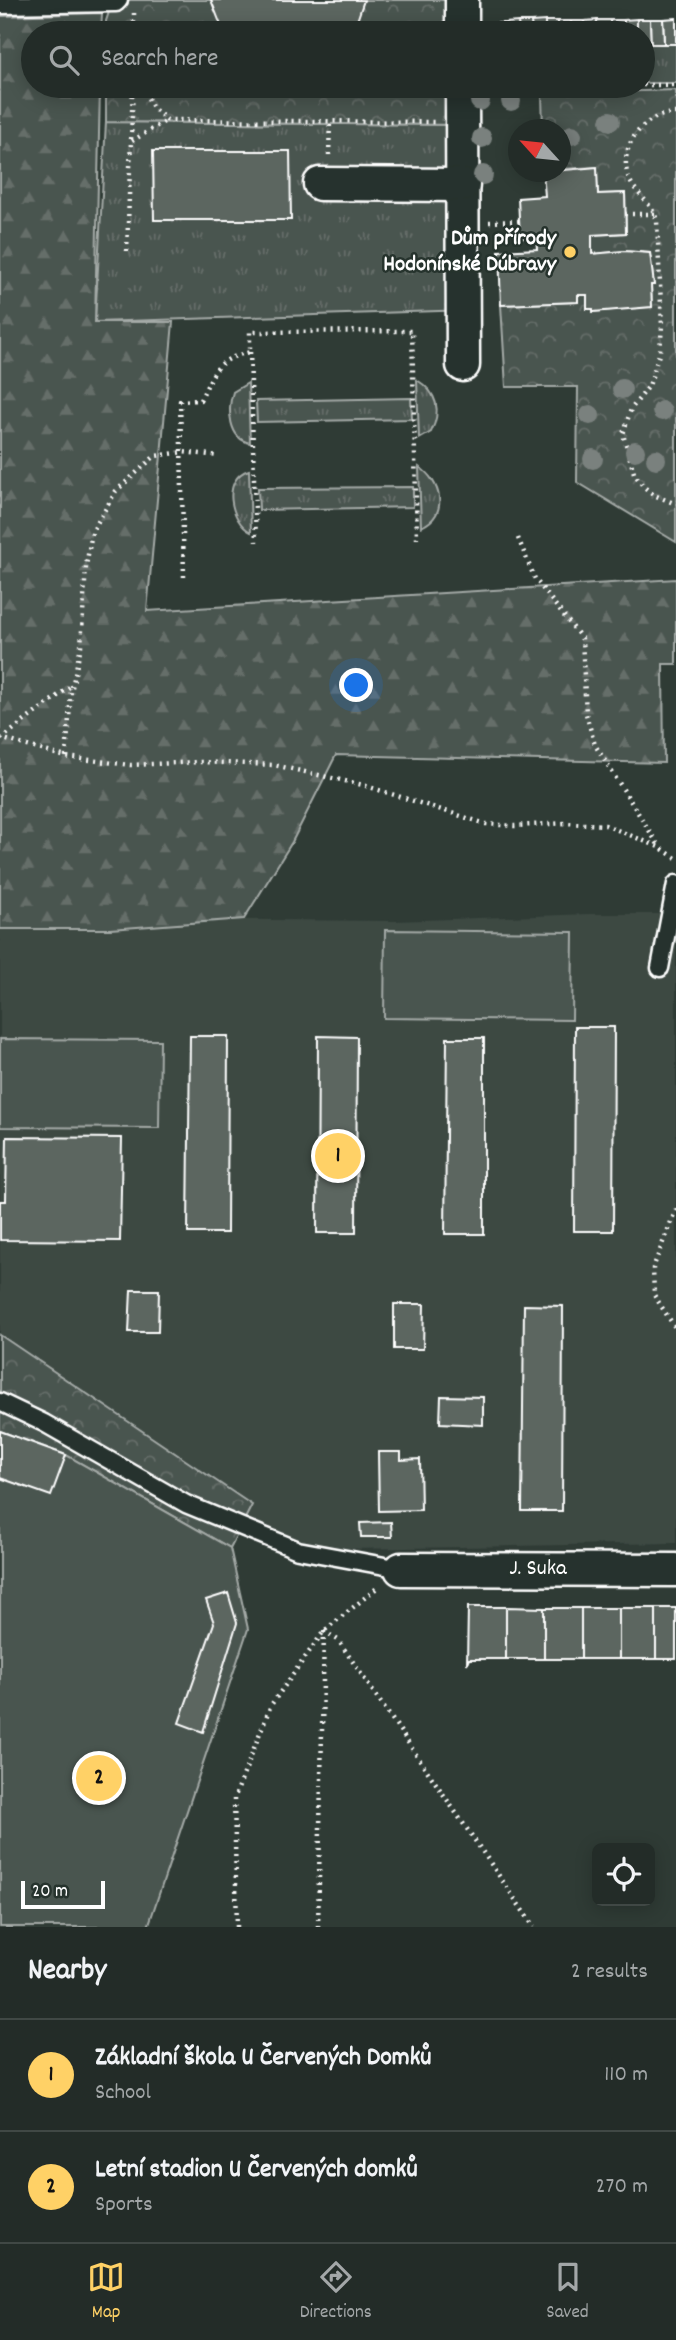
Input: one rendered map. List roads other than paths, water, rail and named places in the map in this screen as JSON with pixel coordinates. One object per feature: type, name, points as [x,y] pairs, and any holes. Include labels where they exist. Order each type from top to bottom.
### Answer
[{"type":"street","points":[[462,0],[462,21]]},
{"type":"street","points":[[463,98],[463,365]]},
{"type":"street","points":[[320,184],[463,185]]},
{"type":"street","name":"J. Suka","points":[[401,1569],[676,1570]]},
{"type":"lane","points":[[0,5],[116,3],[119,0]]},
{"type":"lane","points":[[660,968],[676,884]]},
{"type":"lane","points":[[0,1402],[44,1423],[186,1504],[298,1550],[401,1569]]},
{"type":"place","name":"Dům přírody Hodonínské Dúbravy","points":[[570,252]]},
{"type":"place","name":"Základní škola U Červených Domků","points":[[338,1156]]},
{"type":"place","name":"Letní stadion U Červených domků","points":[[99,1778]]}]
